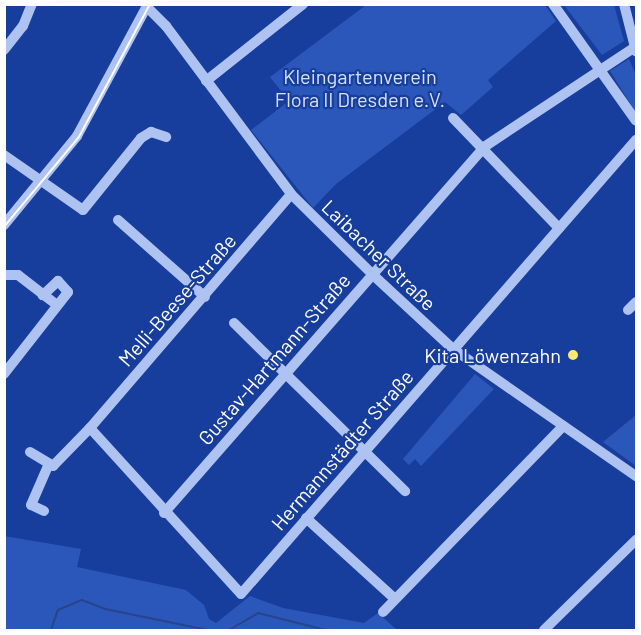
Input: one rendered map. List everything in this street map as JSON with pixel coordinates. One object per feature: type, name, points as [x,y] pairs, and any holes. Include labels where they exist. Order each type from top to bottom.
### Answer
[{"type":"street","points":[[4,50],[23,26],[32,4]]},
{"type":"street","points":[[206,81],[303,4]]},
{"type":"street","points":[[554,4],[602,68],[636,121]]},
{"type":"street","points":[[624,4],[636,49]]},
{"type":"street","points":[[4,225],[40,182],[96,105],[148,6]]},
{"type":"street","name":"Laibacher Straße","points":[[148,6],[166,26],[291,194],[372,274],[453,349],[636,476]]},
{"type":"street","name":"Gustav-Hartmann-Straße","points":[[164,513],[484,147],[602,68],[636,49]]},
{"type":"street","points":[[453,118],[484,147],[559,228]]},
{"type":"street","points":[[4,155],[83,210],[141,138],[151,132],[166,137]]},
{"type":"street","name":"Hermannstädter Straße","points":[[164,513],[241,594],[636,140]]},
{"type":"street","name":"Melli-Beese-Straße","points":[[48,466],[58,464],[205,297],[291,194]]},
{"type":"street","points":[[118,220],[205,297]]},
{"type":"street","points":[[4,275],[18,275],[57,305]]},
{"type":"street","points":[[4,375],[40,334],[57,305],[68,292],[64,285],[54,282],[43,295]]},
{"type":"street","points":[[628,310],[636,302]]},
{"type":"street","points":[[234,323],[405,491]]},
{"type":"street","points":[[382,612],[563,426]]},
{"type":"street","points":[[90,428],[164,513]]},
{"type":"street","points":[[30,452],[48,466],[27,503],[44,512]]},
{"type":"street","points":[[306,518],[395,599]]},
{"type":"street","points":[[544,630],[636,540]]},
{"type":"green space","name":"Kleingartenverein Flora II Dresden e.V.","points":[[366,5],[545,5],[556,21],[488,80],[493,87],[461,115],[445,102],[336,184],[313,208],[251,130],[289,101],[270,77]]},
{"type":"green space","points":[[564,5],[614,5],[624,41],[602,55]]},
{"type":"green space","points":[[629,59],[636,75],[636,113],[610,71]]},
{"type":"green space","points":[[475,374],[494,389],[421,466],[415,459],[409,465],[403,459]]},
{"type":"green space","points":[[636,415],[636,466],[603,442]]},
{"type":"green space","points":[[4,536],[81,549],[77,567],[186,590],[204,605],[209,619],[216,623],[250,596],[283,608],[364,623],[378,613],[397,630],[5,630]]},
{"type":"waterway","points":[[51,630],[58,610],[82,600],[105,609],[208,630]]},
{"type":"waterway","points":[[229,630],[258,613],[326,630]]},
{"type":"tram line","points":[[4,227],[79,137],[150,4]]},
{"type":"place","name":"Kita Löwenzahn","points":[[573,355]]}]
